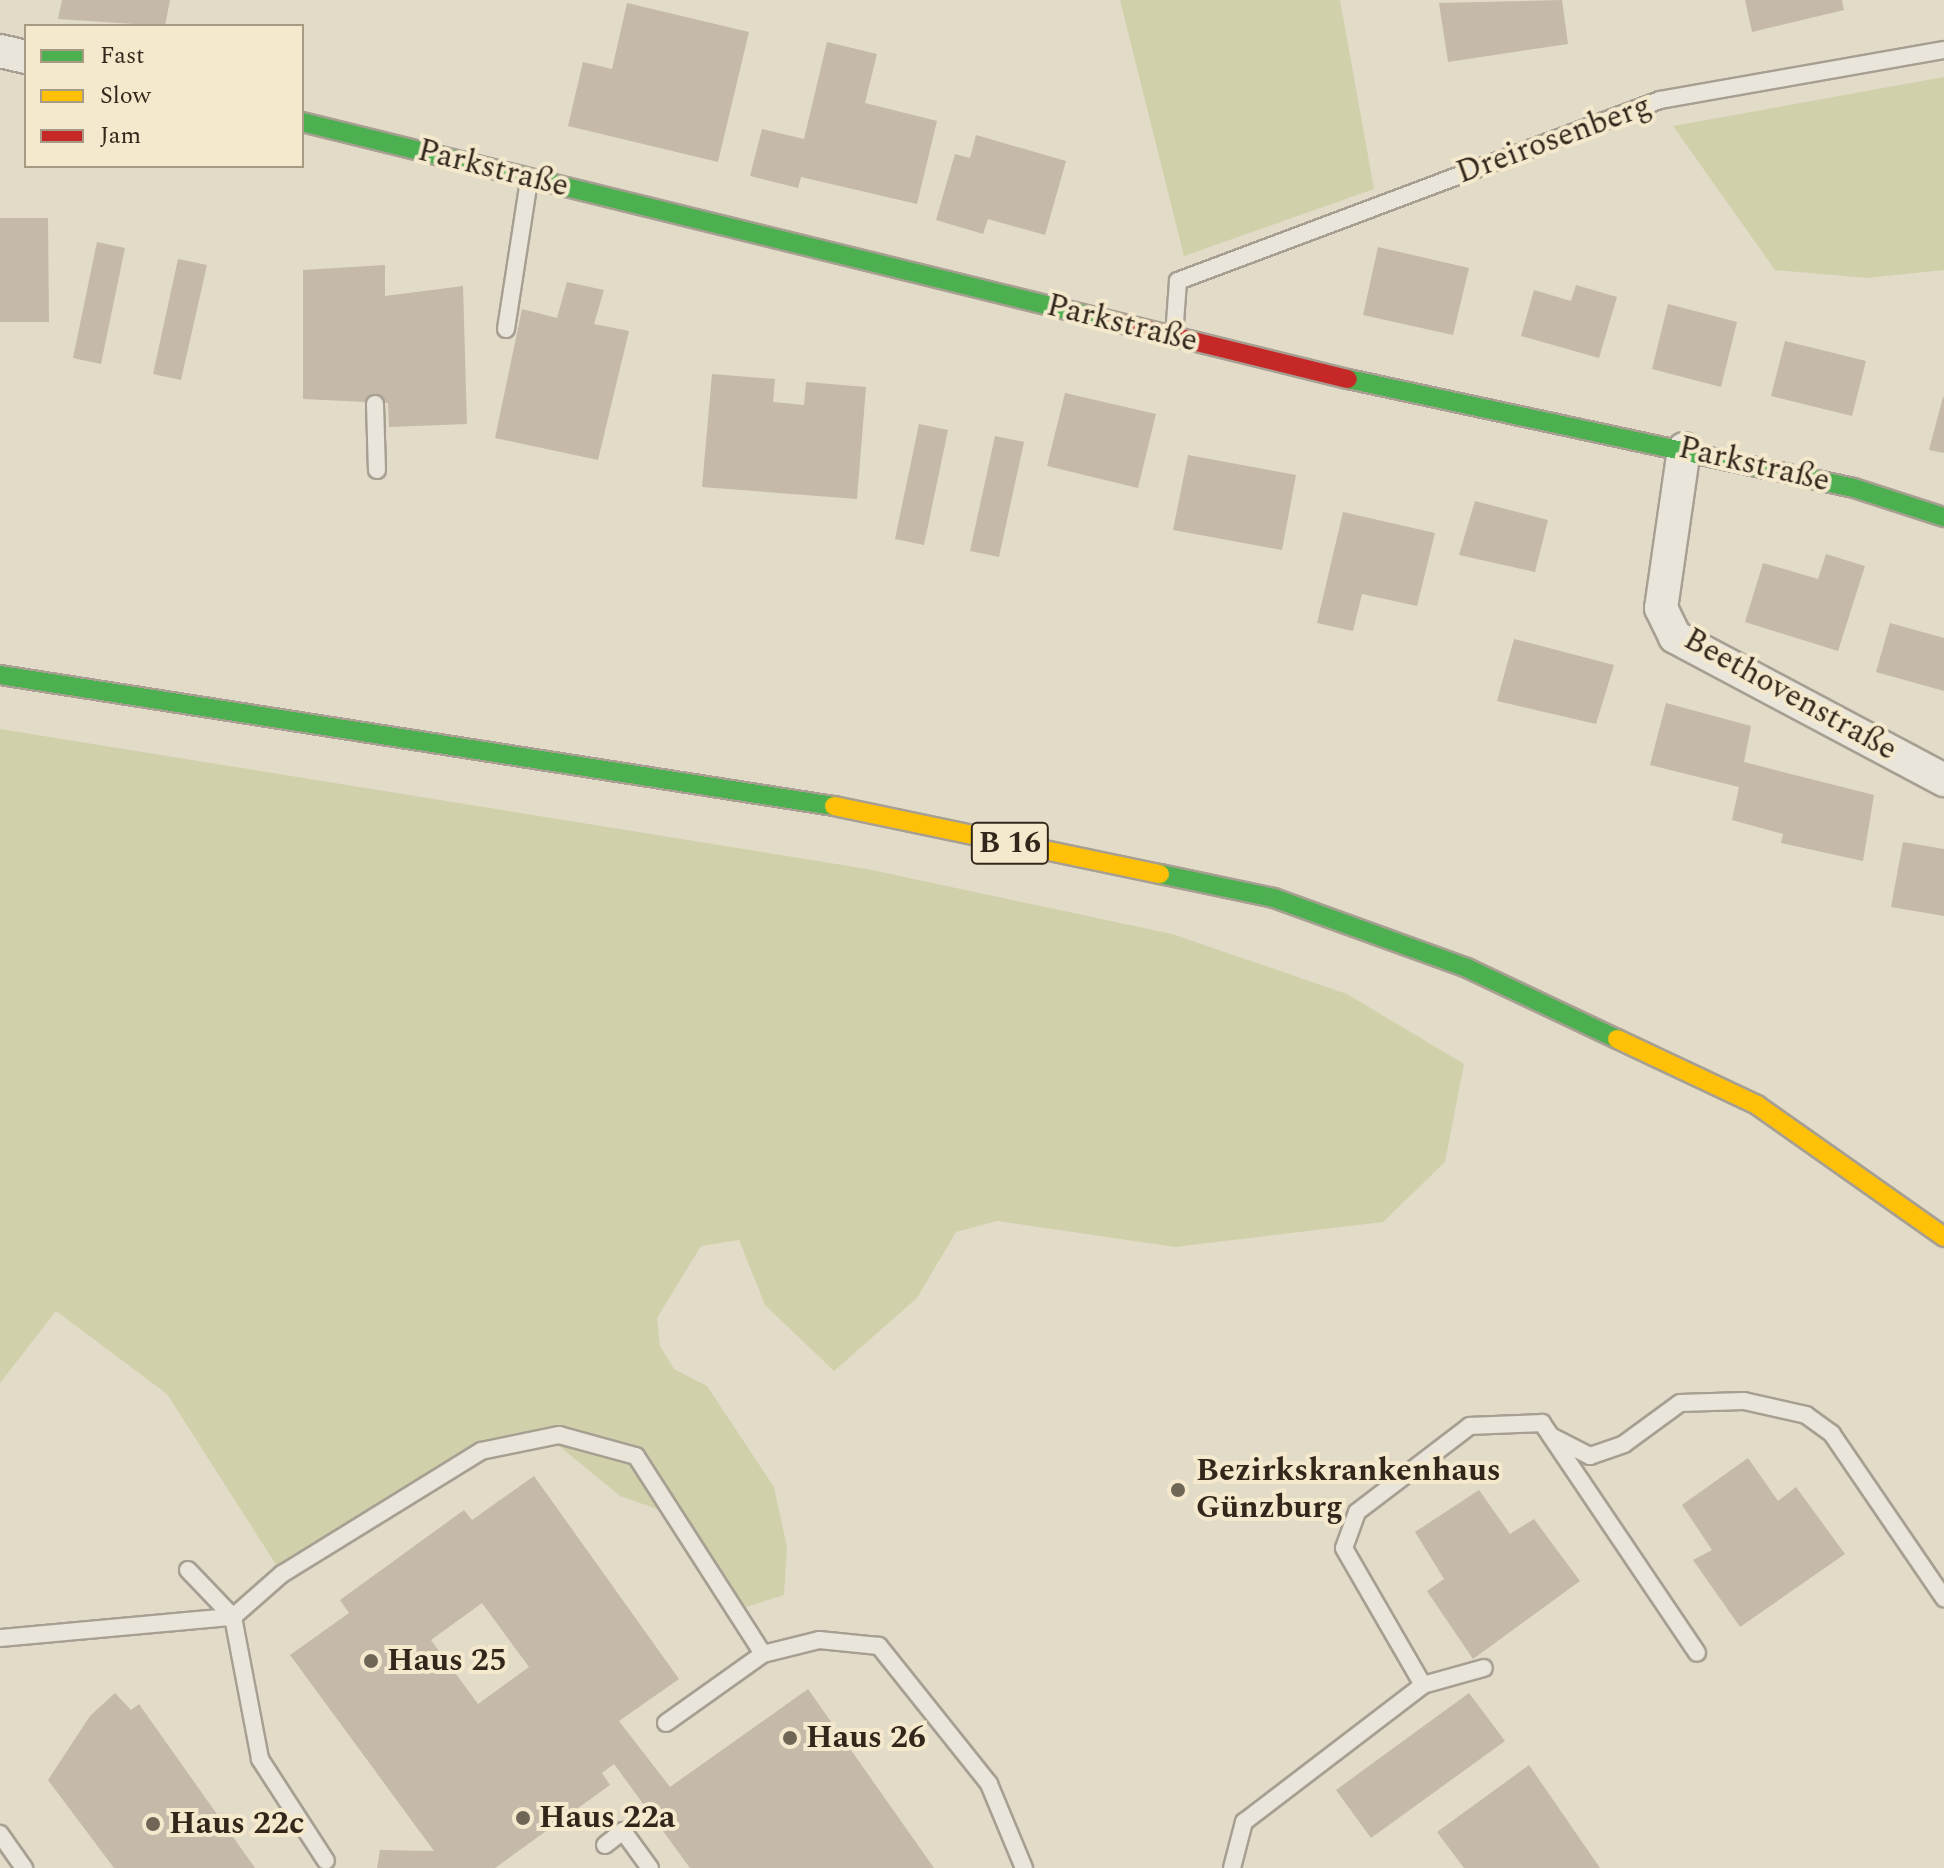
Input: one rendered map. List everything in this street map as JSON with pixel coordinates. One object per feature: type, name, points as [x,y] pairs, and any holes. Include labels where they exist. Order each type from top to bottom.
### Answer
[{"type":"main road","name":"Parkstraße","points":[[304,122],[1174,336],[1684,449],[1944,517]]},
{"type":"main road","name":"B 16","points":[[0,675],[818,803],[1274,898],[1467,968],[1757,1105],[1944,1237]]},
{"type":"street","points":[[0,51],[24,57]]},
{"type":"street","name":"Beethovenstraße","points":[[1684,449],[1661,608],[1675,637],[1944,780]]},
{"type":"lane","name":"Dreirosenberg","points":[[1174,336],[1178,281],[1660,100],[1944,50]]},
{"type":"lane","points":[[506,329],[529,178]]},
{"type":"lane","points":[[375,404],[377,470]]},
{"type":"lane","points":[[1549,1435],[1590,1456],[1624,1444],[1680,1403],[1744,1401],[1806,1415],[1832,1434],[1944,1598]]},
{"type":"lane","points":[[1423,1685],[1344,1548],[1357,1512],[1470,1426],[1542,1423],[1697,1653]]},
{"type":"lane","points":[[0,1638],[233,1617],[282,1574],[481,1451],[559,1435],[636,1456],[763,1654]]},
{"type":"lane","points":[[188,1570],[233,1617],[260,1759],[326,1861]]},
{"type":"lane","points":[[666,1723],[763,1654],[819,1640],[879,1646],[989,1784],[1024,1868]]},
{"type":"lane","points":[[1232,1868],[1244,1822],[1423,1685],[1484,1668]]},
{"type":"lane","points":[[605,1845],[623,1831],[650,1868]]},
{"type":"lane","points":[[0,1834],[24,1868]]},
{"type":"green space","points":[[1120,0],[1340,0],[1374,189],[1184,256]]},
{"type":"green space","points":[[1944,77],[1944,270],[1867,278],[1775,270],[1673,126]]},
{"type":"green space","points":[[0,729],[867,869],[1172,934],[1347,994],[1464,1064],[1445,1162],[1383,1222],[1175,1247],[997,1221],[956,1232],[917,1298],[834,1371],[765,1305],[739,1240],[701,1246],[657,1318],[660,1346],[674,1369],[707,1386],[774,1487],[787,1547],[784,1595],[737,1610],[680,1517],[620,1496],[548,1437],[481,1451],[282,1574],[167,1394],[56,1311],[0,1383]]},
{"type":"building","points":[[62,0],[170,0],[165,24],[58,19]]},
{"type":"building","points":[[1562,0],[1568,44],[1448,62],[1439,3]]},
{"type":"building","points":[[1745,0],[1842,0],[1844,10],[1752,32]]},
{"type":"building","points":[[627,3],[749,32],[718,162],[568,126],[583,62],[612,69]]},
{"type":"building","points":[[827,42],[877,54],[865,103],[937,121],[917,204],[801,177],[798,188],[750,176],[762,129],[804,139]]},
{"type":"building","points":[[976,135],[1066,161],[1045,235],[988,219],[983,234],[936,220],[955,154],[970,158]]},
{"type":"building","points":[[0,218],[48,218],[49,322],[0,322]]},
{"type":"building","points":[[97,242],[125,248],[101,364],[73,358]]},
{"type":"building","points":[[1378,247],[1469,268],[1453,335],[1363,315]]},
{"type":"building","points":[[178,259],[207,265],[181,380],[153,374]]},
{"type":"building","points":[[385,265],[385,296],[463,286],[467,424],[389,427],[388,403],[303,399],[303,270]]},
{"type":"building","points":[[567,282],[604,290],[594,324],[629,331],[598,460],[495,438],[522,309],[557,318]]},
{"type":"building","points":[[1576,285],[1617,297],[1599,358],[1521,336],[1534,290],[1571,301]]},
{"type":"building","points":[[1668,304],[1737,322],[1721,387],[1652,369]]},
{"type":"building","points":[[1785,341],[1866,361],[1852,416],[1771,396]]},
{"type":"building","points":[[712,374],[775,379],[773,402],[804,405],[806,382],[866,387],[857,499],[702,487]]},
{"type":"building","points":[[1065,393],[1156,414],[1138,488],[1047,466]]},
{"type":"building","points":[[1944,397],[1944,453],[1929,450]]},
{"type":"building","points":[[919,424],[948,430],[924,545],[895,539]]},
{"type":"building","points":[[995,436],[1024,442],[999,557],[970,551]]},
{"type":"building","points":[[1188,455],[1296,475],[1282,550],[1173,530]]},
{"type":"building","points":[[1475,501],[1548,520],[1535,572],[1459,555]]},
{"type":"building","points":[[1343,512],[1435,533],[1417,606],[1362,594],[1353,631],[1317,623]]},
{"type":"building","points":[[1826,554],[1865,566],[1838,651],[1745,622],[1763,563],[1818,579]]},
{"type":"building","points":[[1890,623],[1944,638],[1944,691],[1876,672]]},
{"type":"building","points":[[1514,639],[1614,665],[1596,724],[1497,701]]},
{"type":"building","points":[[1666,703],[1751,726],[1744,762],[1874,795],[1863,861],[1781,843],[1783,834],[1732,820],[1739,787],[1650,765]]},
{"type":"building","points":[[1903,842],[1944,849],[1944,916],[1891,907]]},
{"type":"building","points":[[1748,1458],[1778,1501],[1796,1487],[1845,1554],[1740,1627],[1693,1560],[1712,1550],[1682,1505]]},
{"type":"building","name":"Haus 25","points":[[534,1476],[679,1679],[619,1721],[670,1787],[808,1689],[934,1868],[690,1868],[614,1764],[602,1773],[610,1785],[495,1868],[377,1868],[380,1850],[434,1851],[290,1655],[349,1613],[340,1600],[464,1510],[472,1520]],"holes":[[[482,1603],[529,1667],[478,1704],[431,1640]]]},
{"type":"building","points":[[1479,1490],[1510,1534],[1534,1519],[1580,1581],[1473,1659],[1427,1591],[1444,1579],[1415,1532]]},
{"type":"building","name":"Haus 22c","points":[[115,1693],[131,1710],[139,1704],[255,1868],[114,1868],[48,1780],[90,1716]]},
{"type":"building","points":[[1469,1693],[1505,1741],[1371,1838],[1336,1790]]},
{"type":"building","points":[[1529,1765],[1600,1868],[1464,1868],[1437,1832]]},
{"type":"traffic: fast","points":[[304,122],[1103,319]]},
{"type":"traffic: fast","points":[[1348,379],[1854,488],[1944,517]]},
{"type":"traffic: fast","points":[[0,675],[834,806]]},
{"type":"traffic: fast","points":[[1160,874],[1274,898],[1467,968],[1617,1039]]},
{"type":"traffic: slow","points":[[834,806],[1160,874]]},
{"type":"traffic: slow","points":[[1617,1039],[1757,1105],[1944,1237]]},
{"type":"traffic: jam","points":[[1103,319],[1348,379]]},
{"type":"place","name":"Bezirkskrankenhaus Günzburg","points":[[1178,1490]]},
{"type":"place","name":"Haus 25","points":[[371,1661]]},
{"type":"place","name":"Haus 26","points":[[790,1738]]},
{"type":"place","name":"Haus 22a","points":[[523,1818]]},
{"type":"place","name":"Haus 22c","points":[[153,1824]]}]
